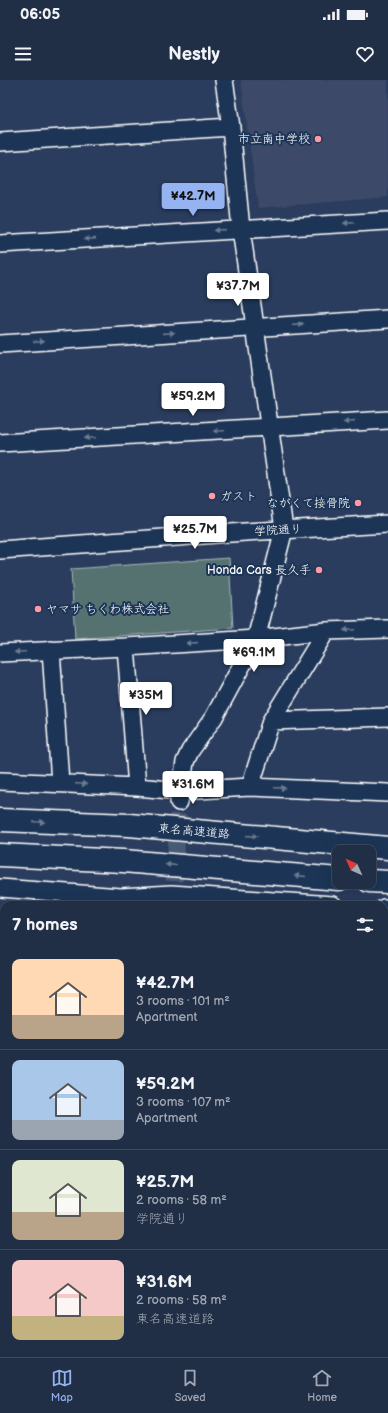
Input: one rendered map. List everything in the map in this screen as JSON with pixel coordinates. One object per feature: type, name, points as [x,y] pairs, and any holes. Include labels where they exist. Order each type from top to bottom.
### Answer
[{"type":"highway","name":"東名高速道路","points":[[0,820],[129,825],[388,848]]},
{"type":"highway","points":[[0,855],[123,861],[332,878]]},
{"type":"highway","points":[[376,881],[388,882]]},
{"type":"street","points":[[180,797],[185,762],[190,751],[214,717],[256,639],[284,529],[241,229],[231,126],[224,80]]},
{"type":"street","points":[[0,142],[231,126]]},
{"type":"street","points":[[0,244],[388,221]]},
{"type":"street","points":[[0,344],[388,319]]},
{"type":"street","points":[[0,443],[388,420]]},
{"type":"street","name":"学院通り","points":[[0,550],[284,529],[388,524]]},
{"type":"street","points":[[0,653],[256,639],[326,631],[388,629]]},
{"type":"street","points":[[250,787],[271,721],[326,631]]},
{"type":"street","points":[[126,647],[137,787]]},
{"type":"street","points":[[51,650],[60,783]]},
{"type":"street","points":[[271,721],[388,717]]},
{"type":"street","points":[[0,780],[137,787],[180,797],[250,787],[388,793]]},
{"type":"street","points":[[0,888],[121,897],[172,887],[279,901]]},
{"type":"shaded area","name":"市立南中学校","points":[[241,80],[388,80],[388,197],[258,208]]},
{"type":"green space","points":[[229,558],[233,628],[75,639],[71,569]]},
{"type":"tunnel","points":[[174,881],[179,802]]},
{"type":"place","name":"市立南中学校","points":[[318,139]]},
{"type":"place","name":"ガスト","points":[[212,496]]},
{"type":"place","name":"ながくて接骨院","points":[[358,503]]},
{"type":"place","name":"Honda Cars 長久手","points":[[319,570]]},
{"type":"place","name":"ヤマサ ちくわ株式会社","points":[[38,609]]}]
